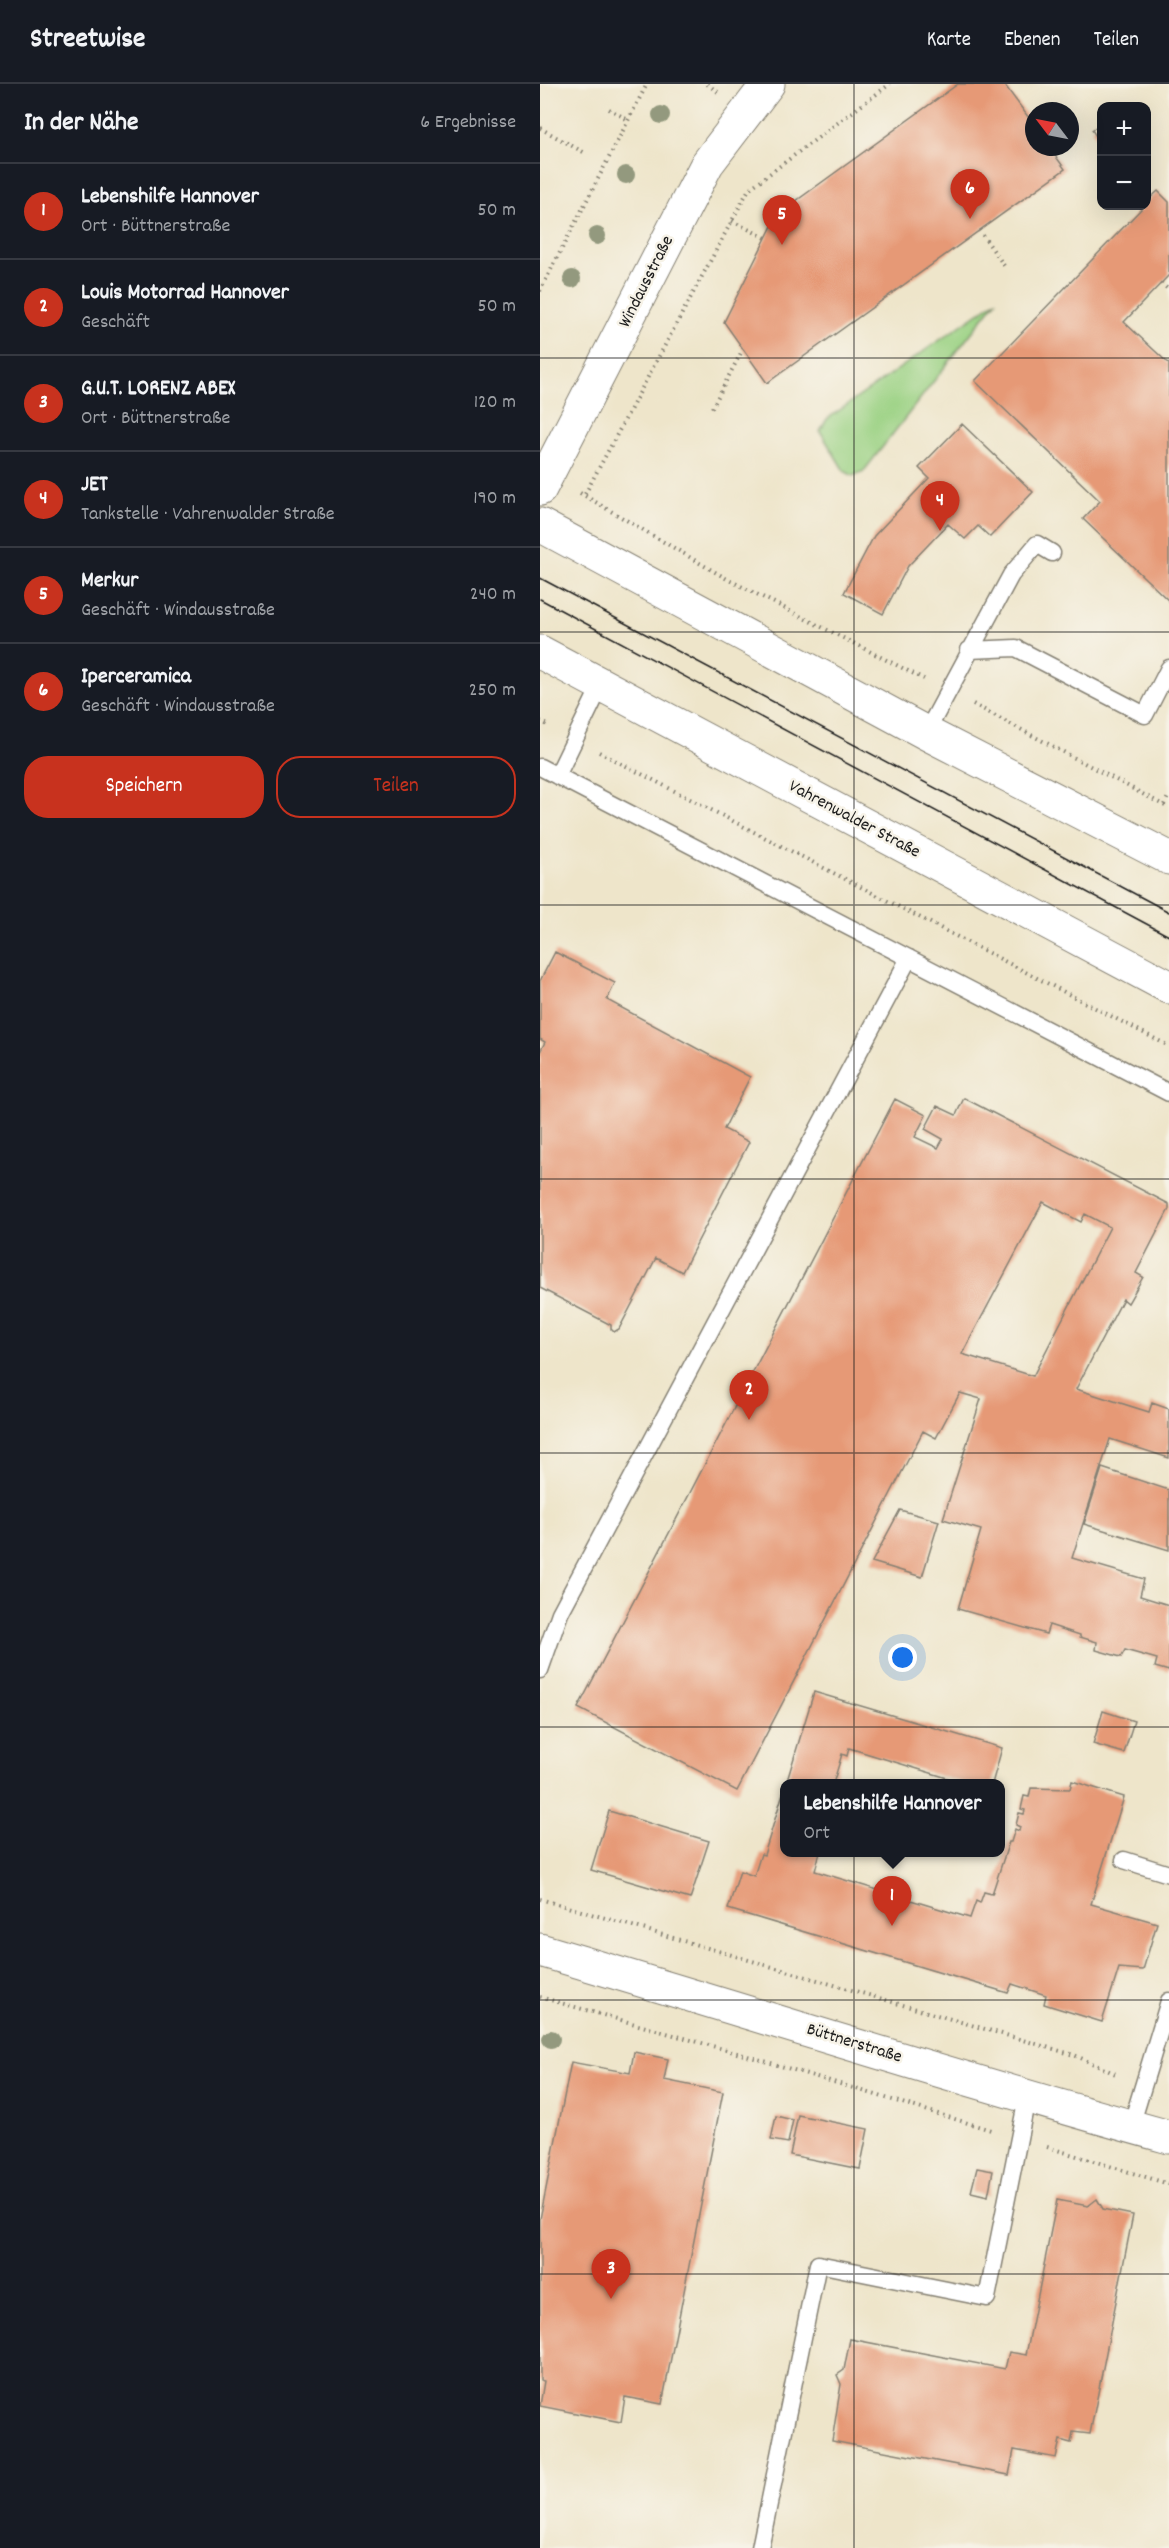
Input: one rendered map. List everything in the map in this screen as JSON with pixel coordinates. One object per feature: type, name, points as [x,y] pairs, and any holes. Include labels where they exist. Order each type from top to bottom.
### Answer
[{"type":"main road","name":"Windausstraße","points":[[544,482],[707,164],[768,84]]},
{"type":"main road","points":[[540,525],[926,733],[1169,858]]},
{"type":"main road","name":"Vahrenwalder Straße","points":[[540,652],[1169,987]]},
{"type":"main road","name":"Büttnerstraße","points":[[540,1950],[915,2062],[1027,2098],[1169,2137]]},
{"type":"lane","points":[[926,733],[969,650],[1018,567],[1037,544],[1052,554]]},
{"type":"lane","points":[[969,650],[1016,648],[1145,715],[1169,668]]},
{"type":"lane","points":[[557,776],[601,685]]},
{"type":"lane","points":[[540,767],[1169,1093]]},
{"type":"lane","points":[[540,1670],[560,1612],[909,958]]},
{"type":"lane","points":[[1124,1860],[1169,1874]]},
{"type":"lane","points":[[1131,2126],[1169,2001]]},
{"type":"lane","points":[[760,2548],[818,2264],[987,2298],[1027,2098]]},
{"type":"path","points":[[540,291],[647,84]]},
{"type":"path","points":[[585,494],[748,189],[890,84]]},
{"type":"path","points":[[609,109],[628,120]]},
{"type":"path","points":[[540,128],[585,153]]},
{"type":"path","points":[[732,221],[766,238]]},
{"type":"path","points":[[979,230],[1005,267]]},
{"type":"path","points":[[1161,283],[1169,290]]},
{"type":"path","points":[[712,408],[743,350]]},
{"type":"path","points":[[544,482],[1169,807]]},
{"type":"path","points":[[540,721],[1169,1046]]},
{"type":"path","points":[[1164,805],[1169,795]]},
{"type":"path","points":[[540,1899],[1074,2055],[1143,2087]]},
{"type":"path","points":[[540,1997],[751,2057],[1169,2184]]},
{"type":"green space","points":[[997,300],[864,471],[853,476],[844,471],[820,431],[827,419]]},
{"type":"building","points":[[958,84],[1004,84],[1025,113],[1025,156],[1056,156],[1065,169],[767,383],[724,322],[778,214]]},
{"type":"building","points":[[1097,126],[1097,138],[1092,130]]},
{"type":"building","points":[[1158,191],[1169,202],[1169,275],[1124,322],[1169,364],[1169,601],[1083,519],[1100,501],[975,381],[1140,210],[1151,210],[1151,197]]},
{"type":"building","points":[[962,424],[1033,492],[990,537],[978,526],[965,539],[948,524],[908,566],[883,614],[844,593],[874,536],[929,478],[919,468]]},
{"type":"building","points":[[555,952],[615,983],[607,1000],[750,1077],[724,1129],[749,1142],[682,1272],[656,1258],[619,1329],[614,1332],[611,1325],[540,1288],[540,1052],[545,1042],[540,1039],[540,981]]},
{"type":"building","points":[[964,1098],[1169,1204],[1169,1209],[1136,1273],[1143,1277],[1128,1303],[1123,1299],[1076,1389],[1149,1412],[1152,1403],[1169,1409],[1169,1458],[1110,1439],[1072,1558],[1144,1579],[1140,1596],[1169,1605],[1169,1671],[1155,1667],[1157,1659],[1125,1650],[1121,1657],[1096,1650],[1097,1642],[1049,1625],[1046,1634],[958,1609],[981,1530],[943,1519],[981,1399],[960,1393],[936,1438],[923,1431],[737,1791],[578,1708],[895,1099],[926,1115],[915,1137],[938,1148],[943,1139],[925,1129],[937,1106],[956,1115]],"holes":[[[1043,1202],[1081,1222],[1085,1214],[1110,1227],[1033,1376],[962,1354]]]},
{"type":"building","points":[[1102,1468],[1169,1490],[1169,1550],[1084,1524]]},
{"type":"building","points":[[900,1510],[939,1521],[922,1577],[872,1562]]},
{"type":"building","points":[[814,1692],[1002,1748],[993,1779],[951,1779],[849,1748],[847,1756],[842,1754],[834,1779],[788,1779]]},
{"type":"building","points":[[1103,1711],[1134,1721],[1124,1753],[1093,1744]]},
{"type":"building","points":[[1072,1781],[1124,1797],[1091,1904],[1157,1923],[1143,1970],[1119,1968],[1102,2022],[1044,2004],[1046,1995],[1012,1984],[1008,1993],[728,1909],[740,1871],[754,1876],[761,1854],[764,1855],[780,1803],[780,1857],[819,1857],[815,1871],[970,1918],[976,1901],[980,1903],[984,1892],[992,1894],[1009,1842],[1011,1842],[1015,1829],[1019,1831],[1020,1827],[1016,1825],[1019,1813],[1024,1814],[1025,1810],[1021,1809],[1024,1796],[1029,1797],[1031,1788],[1070,1789]]},
{"type":"building","points":[[609,1811],[709,1841],[690,1899],[591,1870]]},
{"type":"building","points":[[634,2052],[668,2059],[664,2080],[723,2092],[662,2404],[625,2397],[621,2422],[540,2406],[544,2381],[540,2380],[540,2219],[571,2062],[630,2073]]},
{"type":"building","points":[[798,2115],[868,2129],[860,2169],[790,2155]]},
{"type":"building","points":[[776,2116],[793,2120],[788,2143],[771,2140]]},
{"type":"building","points":[[977,2168],[993,2171],[988,2196],[971,2192]]},
{"type":"building","points":[[1097,2199],[1103,2209],[1133,2215],[1090,2434],[1073,2432],[1071,2443],[1060,2440],[1056,2458],[1014,2450],[1009,2475],[832,2441],[841,2384],[837,2375],[844,2370],[850,2339],[1005,2369],[1009,2352],[1026,2355],[1057,2200],[1088,2206]]},
{"type":"tram line","points":[[540,578],[1169,912]]},
{"type":"tram line","points":[[540,599],[1169,936]]},
{"type":"place","name":"Iperceramica","points":[[970,219]]},
{"type":"place","name":"Merkur","points":[[782,245]]},
{"type":"place","name":"JET","points":[[940,531]]},
{"type":"place","name":"Louis Motorrad Hannover","points":[[749,1420]]},
{"type":"place","name":"Lebenshilfe Hannover","points":[[892,1926]]},
{"type":"place","name":"G.U.T. LORENZ ABEX","points":[[611,2299]]}]
